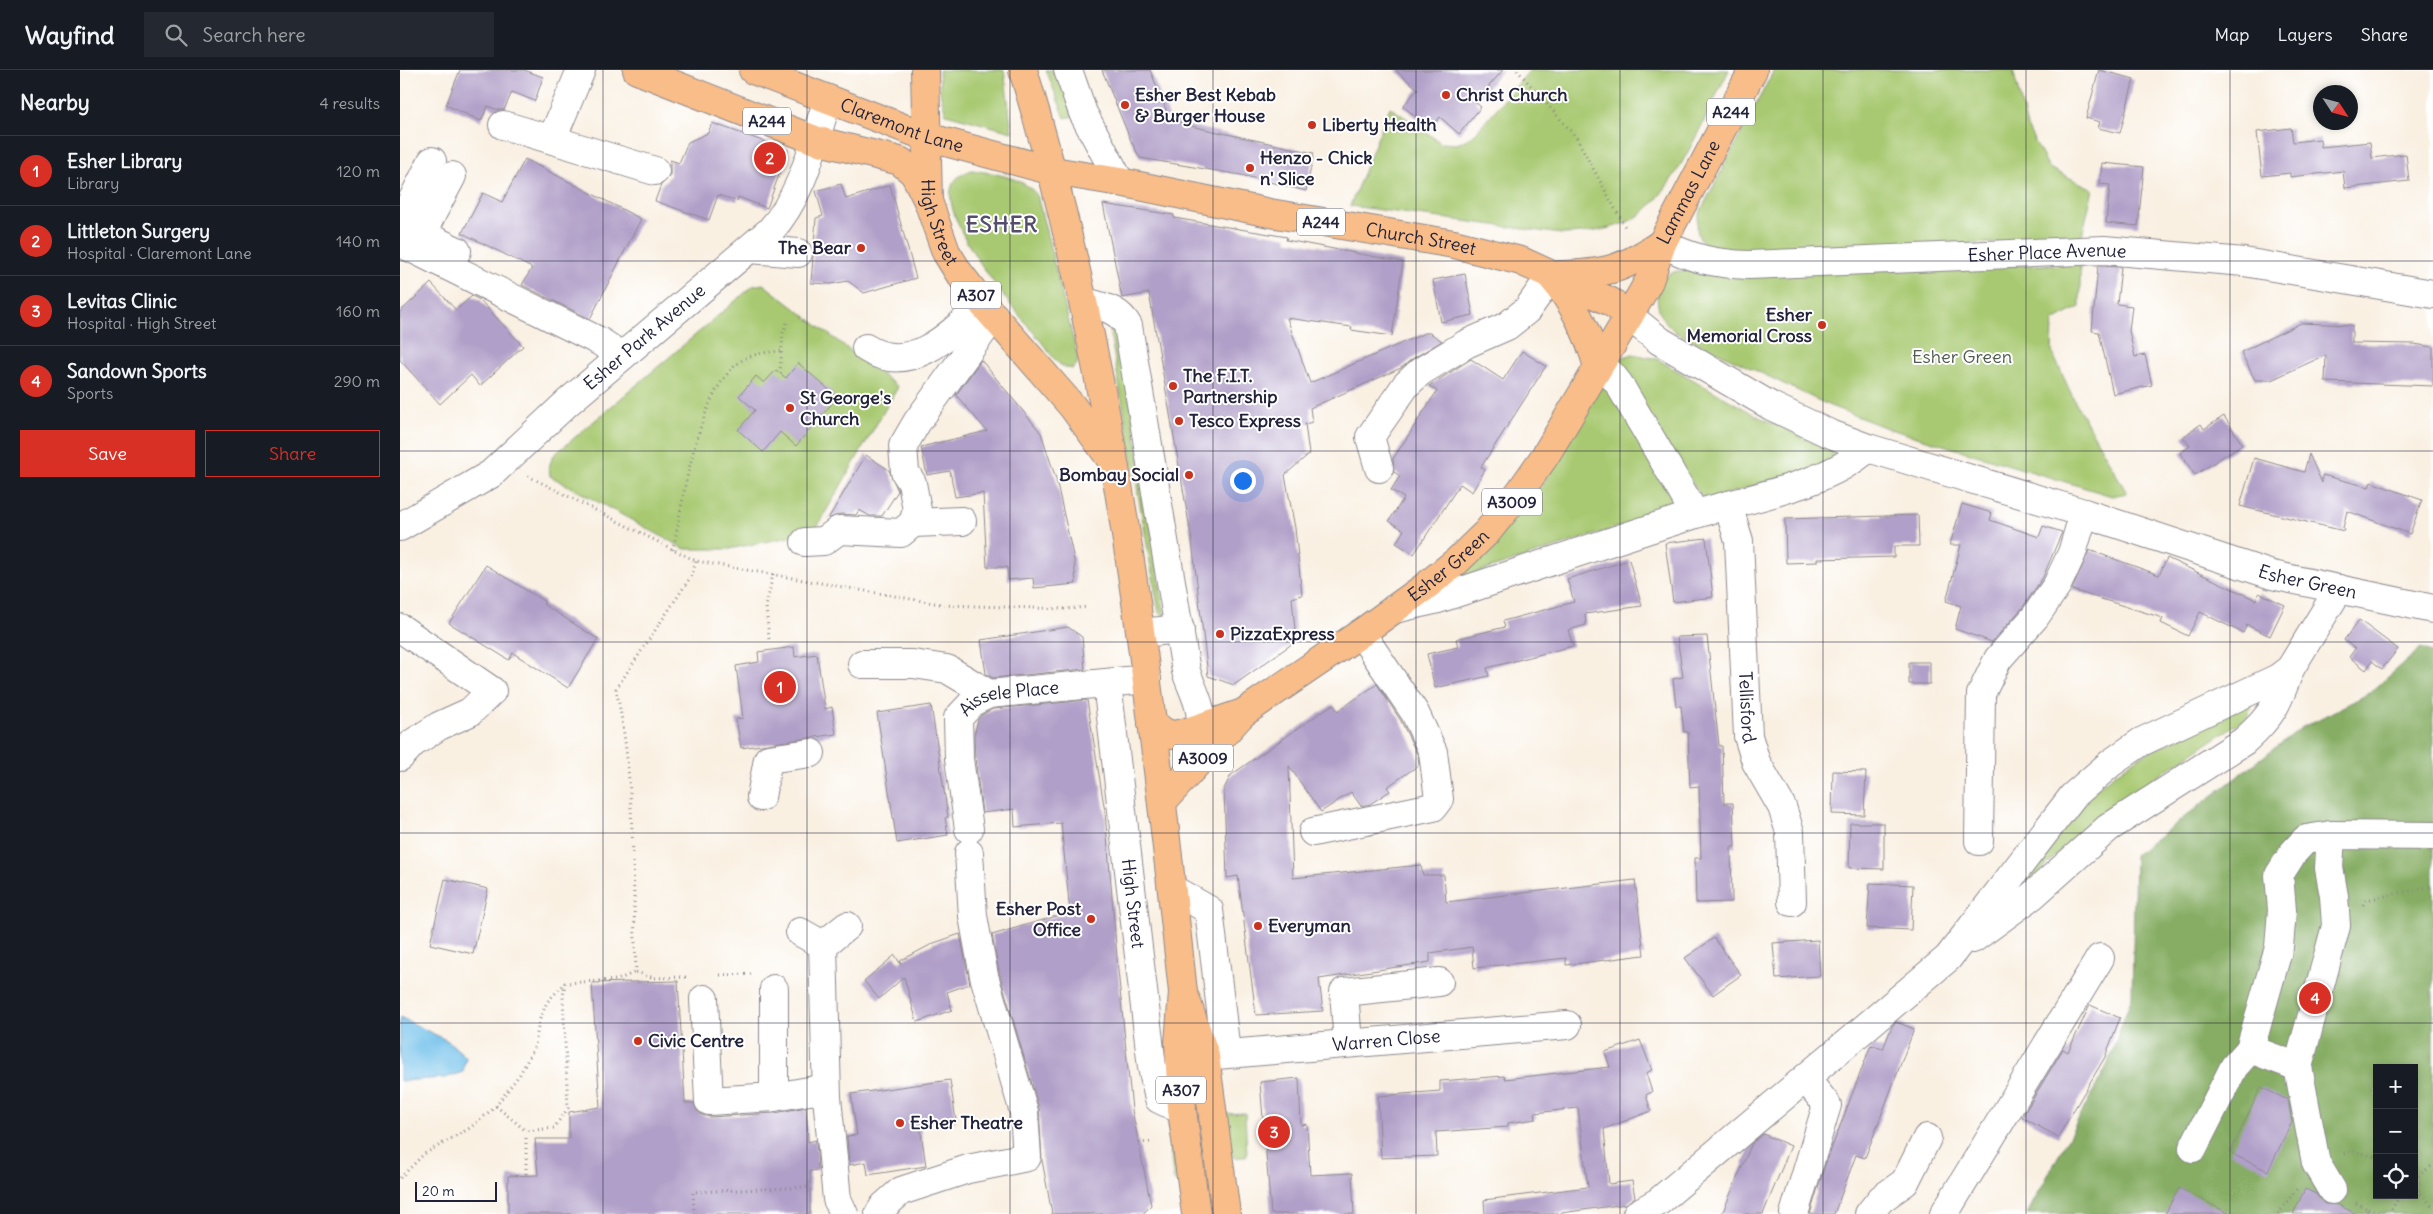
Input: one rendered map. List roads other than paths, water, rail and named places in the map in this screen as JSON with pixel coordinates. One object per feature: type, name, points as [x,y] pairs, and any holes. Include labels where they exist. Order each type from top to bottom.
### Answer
[{"type":"main road","name":"Claremont Lane","points":[[637,70],[815,140],[900,161],[914,173],[928,201]]},
{"type":"main road","name":"Claremont Lane","points":[[753,70],[927,137],[1054,171]]},
{"type":"main road","name":"High Street","points":[[925,70],[928,201],[946,252],[989,310],[1072,406],[1115,465]]},
{"type":"main road","name":"High Street","points":[[1023,70],[1054,171],[1085,302],[1134,578],[1183,992],[1179,1043],[1182,1110],[1196,1214]]},
{"type":"main road","name":"Lammas Lane","points":[[1629,316],[1648,281],[1662,244],[1753,70]]},
{"type":"main road","name":"Church Street","points":[[1054,171],[1120,182],[1270,213],[1454,244],[1521,261],[1611,302],[1629,316]]},
{"type":"main road","points":[[1551,276],[1599,273],[1614,269],[1631,263],[1662,244]]},
{"type":"main road","points":[[1551,276],[1578,312],[1593,348],[1598,366]]},
{"type":"main road","name":"Esher Green","points":[[1162,802],[1243,713],[1394,609],[1457,560],[1493,525],[1519,493],[1545,456],[1629,316]]},
{"type":"main road","name":"Esher Green","points":[[1152,723],[1164,732],[1172,735],[1200,728],[1243,713]]},
{"type":"main road","name":"High Street","points":[[1183,992],[1216,1054],[1226,1214]]},
{"type":"street","points":[[552,139],[581,70]]},
{"type":"street","points":[[1068,70],[1083,113],[1120,182]]},
{"type":"street","name":"Esher Park Avenue","points":[[400,527],[490,474],[622,356],[750,249],[782,219],[805,172],[828,99]]},
{"type":"street","points":[[503,125],[654,171]]},
{"type":"street","points":[[400,225],[442,168],[424,230],[426,236],[480,263],[490,271],[491,288]]},
{"type":"street","points":[[400,240],[491,288],[599,341],[622,356]]},
{"type":"street","name":"Esher Place Avenue","points":[[1662,244],[1701,261],[1740,265],[2104,250],[2244,262],[2433,294]]},
{"type":"street","points":[[750,249],[798,253]]},
{"type":"street","points":[[1379,468],[1370,437],[1406,385],[1420,372],[1466,344],[1507,326],[1527,310],[1551,276]]},
{"type":"street","points":[[1085,302],[1116,311],[1123,317],[1128,326],[1188,678],[1192,693],[1201,709],[1200,728]]},
{"type":"street","points":[[866,348],[895,357],[919,353],[934,347],[989,310]]},
{"type":"street","points":[[806,542],[824,542],[839,530],[901,533],[913,523],[917,510],[912,483],[905,472],[903,446],[989,310]]},
{"type":"street","name":"Esher Green","points":[[1629,316],[1660,341],[1771,406],[1868,448],[2084,513],[2272,575],[2433,609]]},
{"type":"street","points":[[1598,366],[1611,374],[1620,384],[1695,514]]},
{"type":"street","name":"Esher Green","points":[[1394,609],[1438,598],[1695,514],[1831,474],[1854,460],[1868,448]]},
{"type":"street","name":"Tellisford","points":[[1728,505],[1739,541],[1748,736],[1756,762],[1782,807],[1790,832],[1792,902]]},
{"type":"street","points":[[1979,841],[1981,694],[1998,658],[2035,617],[2057,585],[2072,553],[2084,513]]},
{"type":"street","points":[[913,523],[962,521]]},
{"type":"street","points":[[1637,1214],[1658,1202],[1948,958],[2032,896],[2108,828],[2244,741],[2262,725],[2275,708],[2290,669],[2339,589]]},
{"type":"street","points":[[400,628],[501,697],[439,726],[413,743],[400,757]]},
{"type":"street","points":[[1141,634],[1180,629]]},
{"type":"street","points":[[1313,832],[1433,807],[1439,799],[1433,752],[1415,713],[1361,633]]},
{"type":"street","points":[[862,664],[913,664],[947,669],[989,694]]},
{"type":"street","points":[[1948,958],[2073,796],[2111,763],[2142,742],[2278,678],[2290,669]]},
{"type":"street","name":"Aissele Place","points":[[879,1214],[884,1206],[900,1191],[968,1169],[1027,1157],[1024,1112],[984,976],[973,916],[969,841],[959,759],[958,718],[974,701],[989,694],[1147,679]]},
{"type":"street","name":"High Street","points":[[1106,683],[1152,1067],[1159,1099],[1182,1110]]},
{"type":"street","points":[[761,798],[768,759],[811,753]]},
{"type":"street","points":[[2331,835],[2329,868],[2334,896],[2336,926],[2298,1067],[2316,1164],[2332,1190]]},
{"type":"street","points":[[2193,1148],[2234,1067],[2250,1049],[2279,947],[2282,910],[2279,875],[2292,853],[2306,839],[2331,835],[2433,836]]},
{"type":"street","name":"High Street","points":[[1172,889],[1209,910],[1216,1054]]},
{"type":"street","points":[[844,1214],[836,1193],[812,939],[848,926]]},
{"type":"street","points":[[1944,1214],[2100,958]]},
{"type":"street","points":[[1348,1043],[1344,992],[1439,982]]},
{"type":"street","points":[[774,989],[774,1097]]},
{"type":"street","points":[[704,999],[709,1101],[774,1097],[815,1090],[828,1097]]},
{"type":"street","name":"Warren Close","points":[[1216,1054],[1567,1026]]},
{"type":"street","points":[[2250,1049],[2298,1067]]},
{"type":"street","points":[[1794,1214],[1827,1105],[1806,1079]]},
{"type":"street","points":[[1868,1214],[1881,1199],[1905,1182],[1927,1138]]},
{"type":"water","points":[[400,1017],[448,1041],[466,1057],[463,1072],[445,1078],[400,1081]]},
{"type":"place","name":"Christ Church","points":[[1446,95]]},
{"type":"place","name":"Esher Best Kebab & Burger House","points":[[1125,105]]},
{"type":"place","name":"Liberty Health","points":[[1312,125]]},
{"type":"place","name":"Littleton Surgery","points":[[770,158]]},
{"type":"place","name":"Henzo - Chick n' Slice","points":[[1250,168]]},
{"type":"place","name":"The Bear","points":[[861,248]]},
{"type":"place","name":"Esher Memorial Cross","points":[[1822,325]]},
{"type":"place","name":"The F.I.T. Partnership","points":[[1173,386]]},
{"type":"place","name":"St George's Church","points":[[790,408]]},
{"type":"place","name":"Tesco Express","points":[[1179,421]]},
{"type":"place","name":"Bombay Social","points":[[1189,475]]},
{"type":"place","name":"PizzaExpress","points":[[1220,634]]},
{"type":"place","name":"Esher Library","points":[[780,687]]},
{"type":"place","name":"Esher Post Office","points":[[1091,919]]},
{"type":"place","name":"Everyman","points":[[1258,926]]},
{"type":"place","name":"Sandown Sports","points":[[2315,998]]},
{"type":"place","name":"Civic Centre","points":[[638,1041]]},
{"type":"place","name":"Esher Theatre","points":[[900,1123]]},
{"type":"place","name":"Levitas Clinic","points":[[1274,1132]]},
{"type":"district","name":"ESHER","points":[[1002,224]]}]
